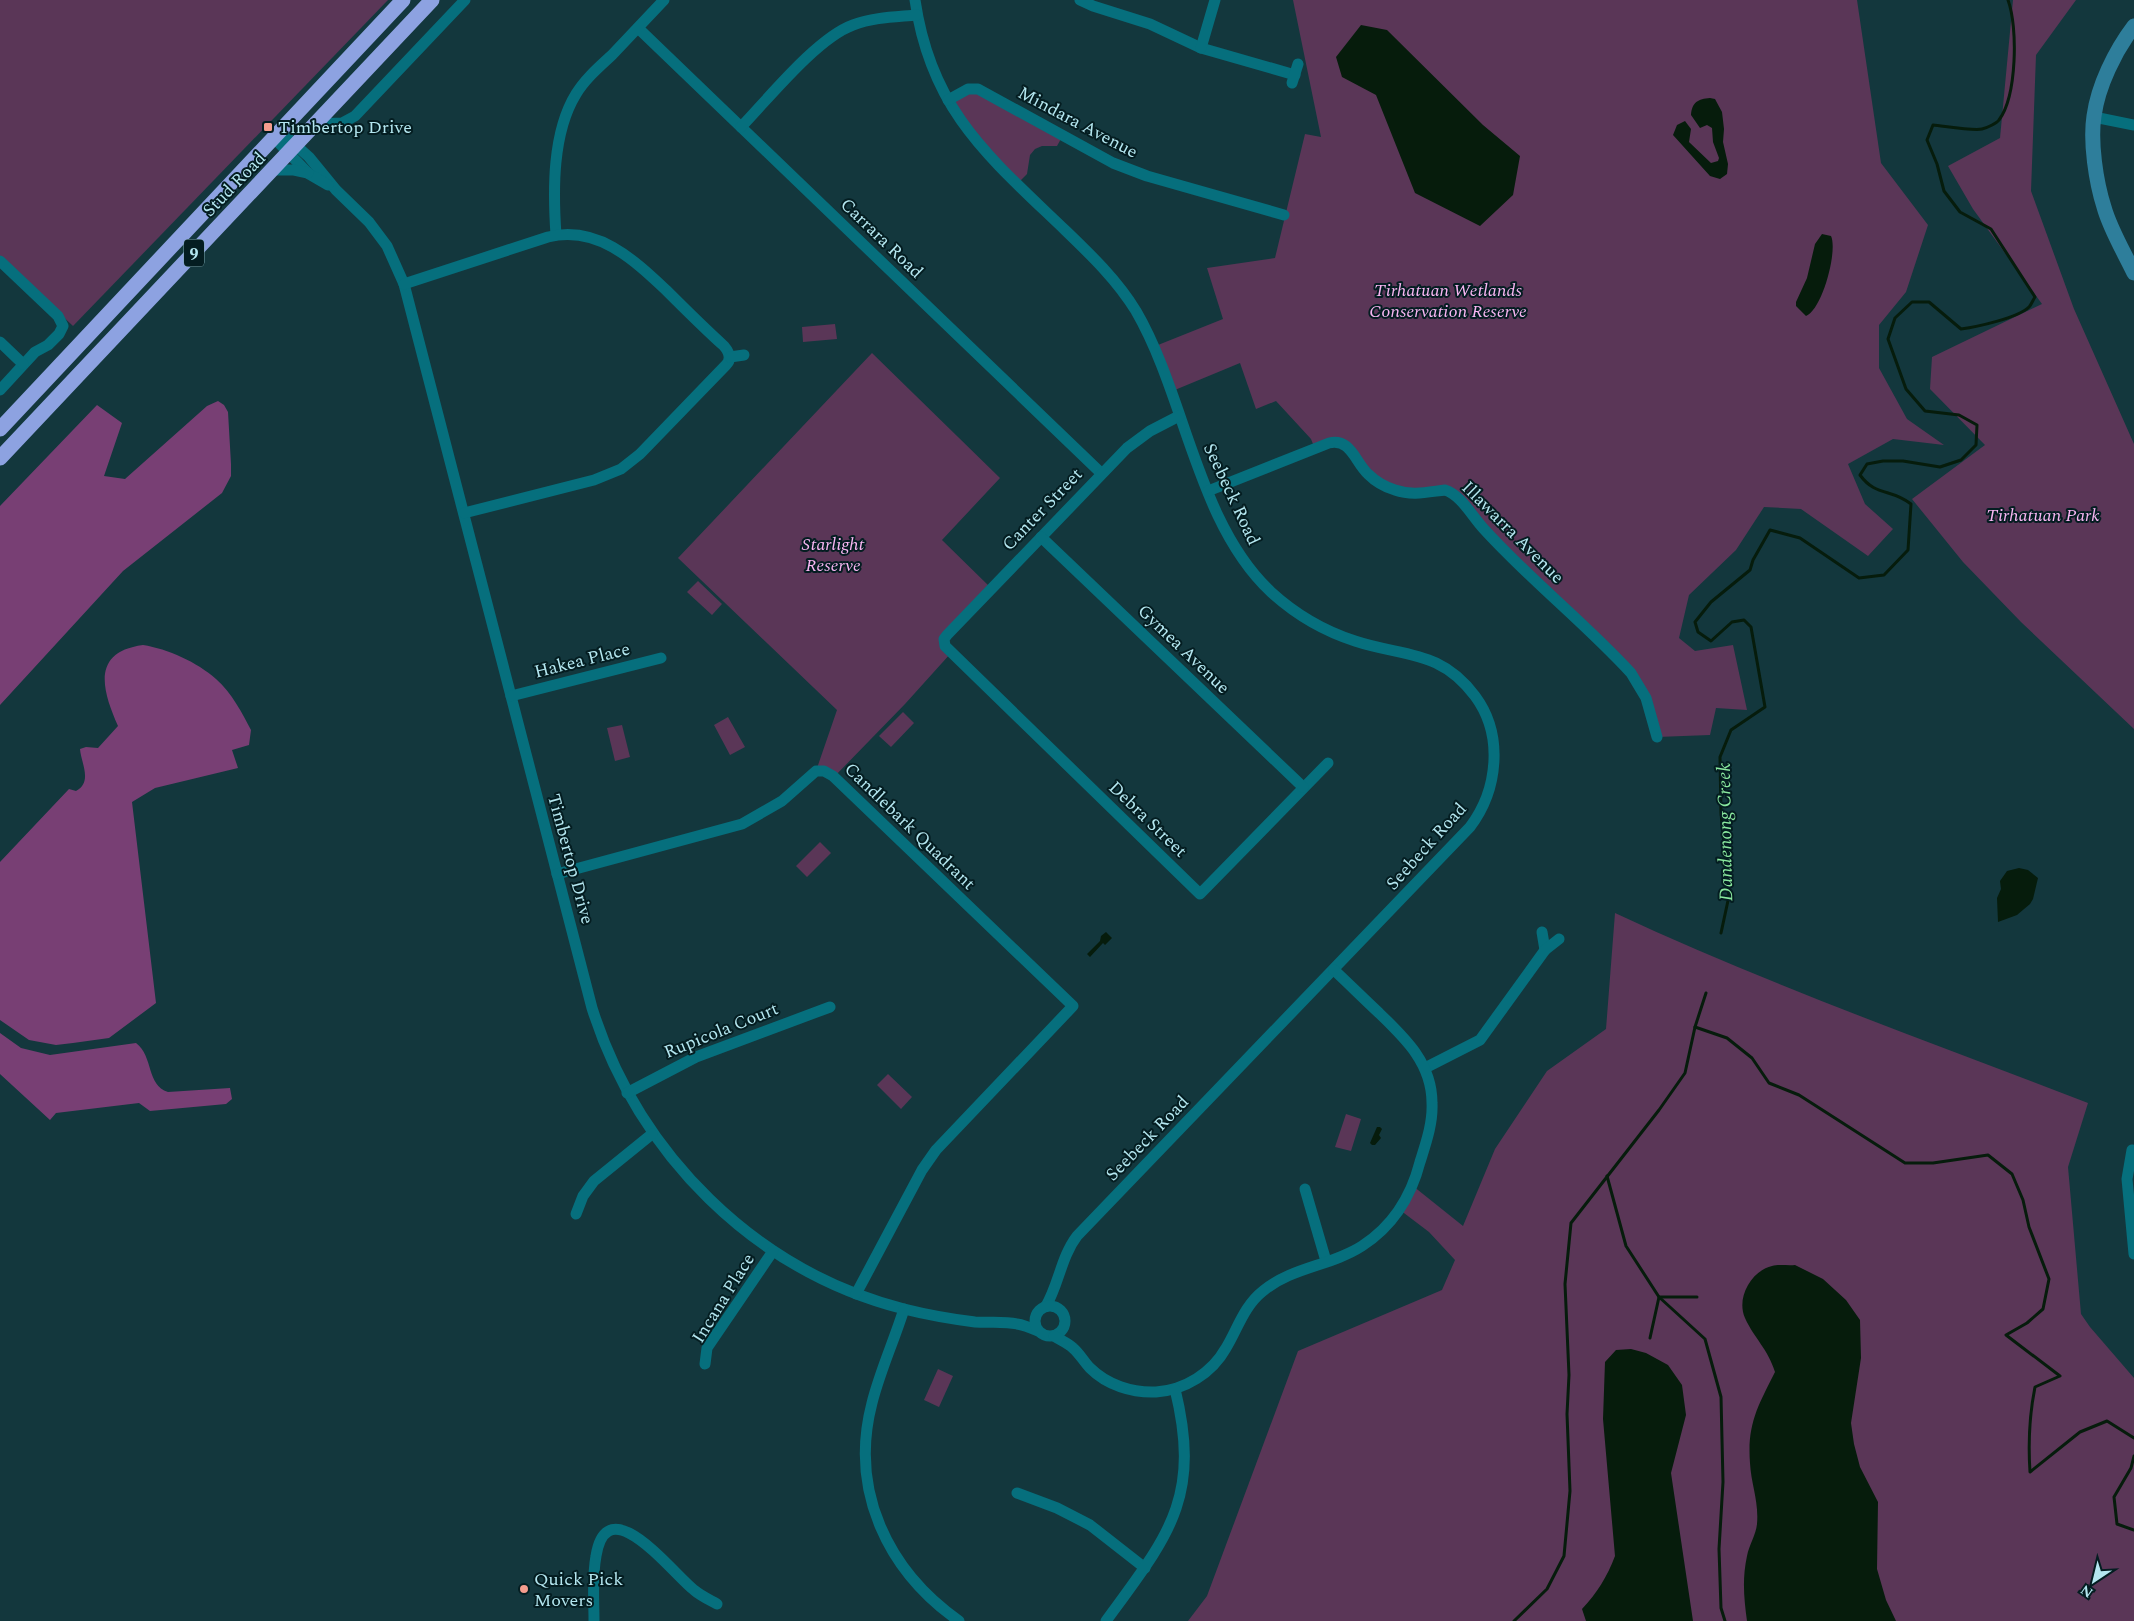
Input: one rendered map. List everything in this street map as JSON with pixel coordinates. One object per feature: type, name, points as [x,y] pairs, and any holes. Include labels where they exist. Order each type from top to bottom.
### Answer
[{"type":"highway","name":"Stud Road","points":[[0,429],[403,0]]},
{"type":"highway","name":"Stud Road","points":[[0,458],[432,0]]},
{"type":"street","points":[[317,124],[342,123],[355,116],[466,0]]},
{"type":"street","points":[[556,235],[554,170],[568,110],[583,84],[664,0]]},
{"type":"street","name":"Seebeck Road","points":[[915,0],[926,51],[948,100],[962,123],[985,152],[1096,260],[1127,298],[1152,347],[1208,491],[1237,551],[1262,583],[1284,603],[1310,621],[1340,636],[1366,644],[1415,654],[1442,666],[1475,696],[1484,712],[1491,731],[1494,750],[1493,773],[1489,794],[1476,819],[1460,839],[1077,1236],[1064,1257],[1056,1289],[1046,1306]]},
{"type":"street","points":[[1080,0],[1156,27],[1201,48],[1295,74]]},
{"type":"street","points":[[1201,48],[1215,0]]},
{"type":"street","points":[[741,127],[806,60],[835,34],[853,25],[870,20],[918,15]]},
{"type":"street","points":[[2134,26],[2119,46],[2104,82],[2094,116],[2094,164],[2104,208],[2134,273]]},
{"type":"street","name":"Carrara Road","points":[[638,28],[1101,473]]},
{"type":"street","name":"Mindara Avenue","points":[[948,100],[968,89],[978,89],[1075,144],[1129,170],[1284,215]]},
{"type":"street","points":[[2094,116],[2134,125]]},
{"type":"street","name":"Timbertop Drive","points":[[277,135],[362,215],[375,230],[392,255],[404,284],[595,1019],[610,1058],[652,1134],[701,1192],[738,1225],[773,1251],[829,1283],[856,1294],[904,1309],[956,1320],[1016,1323],[1038,1330]]},
{"type":"street","name":"Timbertop Drive","points":[[293,149],[309,174],[336,190]]},
{"type":"street","points":[[273,170],[294,170],[309,174]]},
{"type":"street","points":[[404,284],[556,235],[580,236],[602,241],[627,255],[724,346],[730,357]]},
{"type":"street","points":[[0,261],[60,319],[63,326],[59,334],[48,346],[35,352],[0,390]]},
{"type":"street","points":[[0,342],[23,364]]},
{"type":"street","points":[[730,357],[744,355]]},
{"type":"street","points":[[464,513],[601,478],[621,469],[646,448],[726,365],[730,357]]},
{"type":"street","name":"Canter Street","points":[[944,642],[949,632],[1101,473],[1132,444],[1179,416]]},
{"type":"street","name":"Illawarra Avenue","points":[[1208,491],[1329,443],[1338,442],[1349,448],[1367,474],[1393,489],[1416,494],[1445,490],[1449,492],[1456,497],[1487,532],[1631,673],[1646,698],[1657,738]]},
{"type":"street","name":"Gymea Avenue","points":[[1041,536],[1303,787]]},
{"type":"street","name":"Debra Street","points":[[944,642],[949,651],[1200,894],[1328,763]]},
{"type":"street","name":"Hakea Place","points":[[511,696],[661,658]]},
{"type":"street","name":"Candlebark Quadrant","points":[[557,874],[742,824],[782,801],[814,772],[825,771],[834,777],[1078,1007],[936,1150],[918,1177],[856,1294]]},
{"type":"street","points":[[1542,932],[1545,950]]},
{"type":"street","points":[[1425,1068],[1480,1040],[1545,950],[1559,939]]},
{"type":"street","points":[[1054,1336],[1061,1331],[1065,1319],[1061,1310],[1052,1306],[1046,1306],[1039,1310],[1036,1315],[1035,1322],[1038,1330],[1045,1336],[1054,1336],[1073,1348],[1090,1368],[1115,1384],[1144,1392],[1175,1389],[1199,1377],[1216,1362],[1225,1350],[1242,1316],[1261,1292],[1282,1277],[1353,1251],[1375,1237],[1395,1216],[1409,1194],[1418,1170],[1432,1113],[1431,1090],[1425,1068],[1412,1046],[1334,970]]},
{"type":"street","name":"Rupicola Court","points":[[628,1093],[696,1057],[830,1007]]},
{"type":"street","points":[[576,1214],[583,1196],[594,1181],[652,1134]]},
{"type":"street","points":[[2132,1150],[2127,1179],[2134,1254]]},
{"type":"street","points":[[1305,1189],[1326,1261]]},
{"type":"street","name":"Incana Place","points":[[705,1364],[707,1348],[773,1251]]},
{"type":"street","name":"Seebeck Road","points":[[1056,1289],[1061,1310]]},
{"type":"street","points":[[904,1309],[872,1402],[867,1430],[867,1476],[877,1517],[895,1556],[925,1594],[959,1621]]},
{"type":"street","name":"Timbertop Drive","points":[[1016,1323],[1036,1315]]},
{"type":"street","points":[[1064,1324],[1073,1348]]},
{"type":"street","points":[[1106,1621],[1145,1568],[1169,1528],[1182,1489],[1185,1462],[1184,1434],[1175,1389]]},
{"type":"street","points":[[1017,1493],[1057,1508],[1090,1525],[1145,1568]]},
{"type":"street","points":[[594,1621],[596,1556],[604,1536],[609,1530],[614,1529],[624,1530],[640,1539],[696,1592],[718,1604]]},
{"type":"green space","points":[[0,0],[388,0],[73,326],[0,257]]},
{"type":"green space","name":"Tirhatuan Wetlands Conservation Reserve","points":[[1293,0],[1857,0],[1881,163],[1928,225],[1906,292],[1879,325],[1879,368],[1907,419],[1944,445],[1893,439],[1848,464],[1865,504],[1893,529],[1868,556],[1801,509],[1764,507],[1736,550],[1689,595],[1679,638],[1695,651],[1733,645],[1747,710],[1716,708],[1710,735],[1657,737],[1642,689],[1456,497],[1424,493],[1378,482],[1346,445],[1315,449],[1311,439],[1276,401],[1256,409],[1240,363],[1170,392],[1153,347],[1223,319],[1207,268],[1275,258],[1305,134],[1321,137]]},
{"type":"green space","name":"Tirhatuan Park","points":[[2013,0],[2076,0],[2036,55],[2031,191],[2074,309],[2134,444],[2134,729],[2021,622],[1963,562],[1912,499],[1985,445],[1930,389],[1932,357],[2042,304],[1973,209],[1948,166],[2000,138]]},
{"type":"green space","points":[[968,89],[1062,137],[1057,146],[1042,146],[1035,149],[1030,155],[1027,174],[1017,184],[948,100]]},
{"type":"green space","points":[[835,324],[837,339],[803,342],[802,327]]},
{"type":"green space","name":"Starlight Reserve","points":[[872,353],[1000,478],[942,540],[991,588],[947,635],[951,653],[905,704],[834,777],[816,771],[837,710],[678,558]]},
{"type":"green space","points":[[698,581],[722,604],[712,615],[687,592]]},
{"type":"green space","points":[[903,712],[914,723],[891,747],[879,736]]},
{"type":"green space","points":[[728,717],[745,747],[730,755],[714,725]]},
{"type":"green space","points":[[622,725],[630,757],[615,761],[607,728]]},
{"type":"green space","points":[[820,842],[831,853],[807,877],[796,866]]},
{"type":"green space","points":[[1615,913],[1791,989],[2088,1103],[2068,1167],[2081,1314],[2134,1378],[2134,1621],[1188,1621],[1207,1596],[1298,1351],[1442,1290],[1455,1260],[1429,1232],[1400,1210],[1413,1186],[1463,1226],[1495,1149],[1547,1071],[1606,1029]]},
{"type":"green space","points":[[888,1074],[912,1097],[901,1109],[877,1085]]},
{"type":"green space","points":[[1346,1114],[1361,1119],[1351,1151],[1335,1147]]},
{"type":"green space","points":[[938,1369],[953,1376],[939,1407],[924,1400]]},
{"type":"shaded area","points":[[1361,25],[1387,30],[1483,125],[1520,156],[1513,195],[1480,226],[1415,193],[1376,95],[1342,77],[1336,57]]},
{"type":"shaded area","points":[[1710,98],[1715,99],[1722,112],[1723,142],[1728,164],[1727,174],[1720,179],[1710,176],[1673,135],[1677,125],[1685,121],[1691,129],[1689,142],[1711,163],[1718,161],[1719,158],[1713,142],[1712,128],[1707,125],[1700,128],[1691,115],[1696,102]]},
{"type":"shaded area","points":[[1822,234],[1831,236],[1833,243],[1830,266],[1818,303],[1806,316],[1796,306],[1796,302],[1807,278],[1815,244]]},
{"type":"shaded area","points":[[218,401],[224,405],[228,412],[231,464],[231,476],[222,493],[123,571],[0,705],[0,506],[97,405],[122,423],[104,476],[125,479],[207,406]]},
{"type":"shaded area","points":[[143,645],[182,657],[216,679],[232,697],[251,730],[249,745],[232,750],[238,768],[155,788],[132,802],[156,1003],[109,1038],[56,1045],[29,1040],[0,1020],[0,862],[69,789],[76,791],[84,783],[85,772],[80,749],[86,747],[98,748],[118,726],[105,686],[108,664],[115,656],[126,649]]},
{"type":"shaded area","points":[[2019,868],[2028,870],[2038,878],[2033,899],[2017,915],[1998,922],[1997,898],[2001,889],[2000,881],[2007,871]]},
{"type":"shaded area","points":[[1106,932],[1112,938],[1105,945],[1103,943],[1090,957],[1087,954]]},
{"type":"shaded area","points":[[0,1033],[21,1048],[50,1055],[136,1043],[146,1056],[153,1077],[161,1088],[168,1092],[230,1088],[232,1099],[226,1104],[150,1111],[139,1103],[56,1113],[50,1120],[0,1074]]},
{"type":"shaded area","points":[[1377,1127],[1382,1129],[1379,1135],[1381,1138],[1375,1145],[1372,1145],[1370,1143]]},
{"type":"shaded area","points":[[1795,1265],[1823,1279],[1846,1300],[1860,1320],[1861,1358],[1851,1423],[1860,1467],[1878,1502],[1877,1569],[1886,1600],[1896,1621],[1747,1621],[1744,1573],[1748,1552],[1756,1528],[1757,1516],[1751,1471],[1750,1437],[1759,1405],[1775,1372],[1769,1357],[1745,1318],[1742,1302],[1747,1286],[1758,1273],[1772,1266]]},
{"type":"shaded area","points":[[1631,1349],[1646,1353],[1668,1365],[1682,1385],[1686,1415],[1671,1473],[1693,1621],[1586,1621],[1582,1609],[1601,1584],[1615,1556],[1603,1419],[1605,1362],[1616,1350]]},
{"type":"waterway","name":"Dandenong Creek","points":[[1721,933],[1729,896],[1721,813],[1720,757],[1731,730],[1765,707],[1751,627],[1744,620],[1732,622],[1711,641],[1698,632],[1695,622],[1711,602],[1750,570],[1753,560],[1770,530],[1800,538],[1859,578],[1884,575],[1908,550],[1911,504],[1897,496],[1878,490],[1866,482],[1860,475],[1867,464],[1883,461],[1903,461],[1940,467],[1961,460],[1976,445],[1977,425],[1959,415],[1925,411],[1906,389],[1888,339],[1895,318],[1912,302],[1929,302],[1961,329],[2016,315],[2029,307],[2035,297],[1991,229],[1960,212],[1944,191],[1937,164],[1927,140],[1933,125],[1982,129],[1989,127],[1999,120],[2009,95],[2014,61],[2013,27],[2008,0]]},
{"type":"waterway","name":"Dandenong Creek","points":[[1706,993],[1695,1027],[1727,1038],[1752,1058],[1769,1083],[1799,1095],[1905,1163],[1933,1163],[1988,1155],[2012,1174],[2023,1200],[2029,1227],[2049,1279],[2043,1309],[2027,1323],[2006,1335],[2060,1376],[2035,1387],[2031,1409],[2030,1472],[2080,1432],[2107,1421],[2134,1438]]},
{"type":"waterway","points":[[1514,1621],[1547,1589],[1564,1556],[1570,1491],[1567,1414],[1569,1375],[1565,1284],[1571,1223],[1659,1110],[1685,1073],[1695,1027]]},
{"type":"waterway","points":[[1607,1176],[1626,1246],[1659,1297],[1705,1339],[1721,1397],[1723,1482],[1719,1549],[1721,1608],[1725,1621]]},
{"type":"waterway","points":[[1650,1338],[1659,1297],[1697,1297]]},
{"type":"waterway","name":"Dandenong Creek","points":[[2134,1456],[2131,1468],[2114,1497],[2117,1524],[2134,1530]]},
{"type":"place","name":"Timbertop Drive","points":[[268,127]]},
{"type":"place","name":"Quick Pick Movers","points":[[524,1589]]}]
